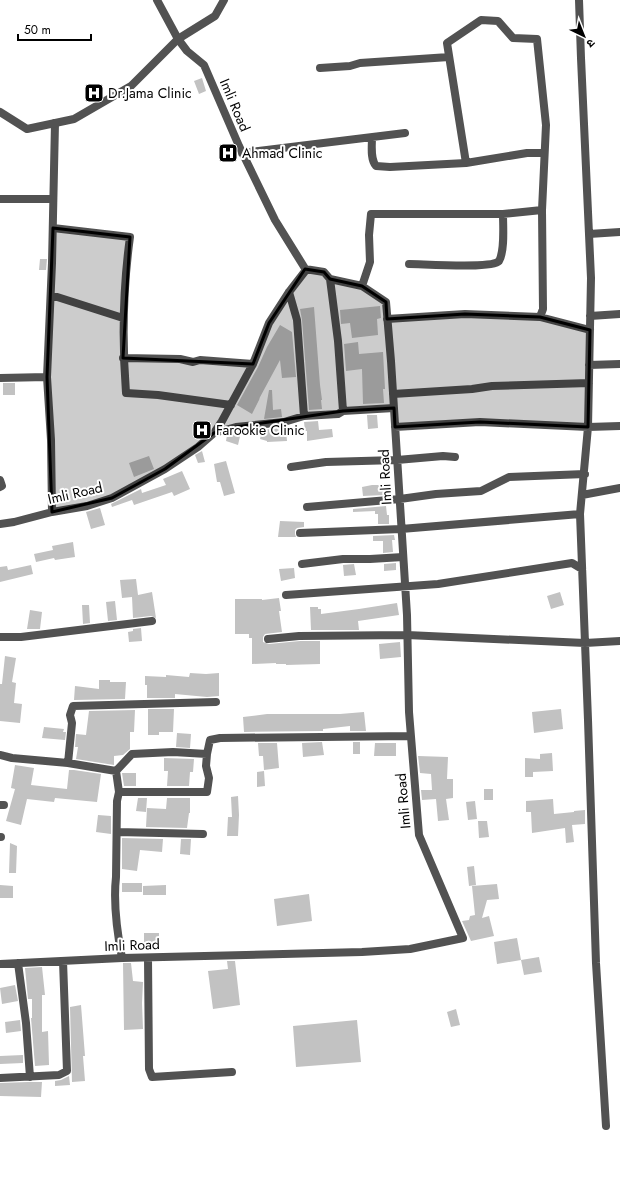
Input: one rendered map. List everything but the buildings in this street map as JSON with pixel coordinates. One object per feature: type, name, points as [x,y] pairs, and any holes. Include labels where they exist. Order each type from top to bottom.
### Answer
[{"type":"street","name":"Imli Road","points":[[0,964],[122,958],[362,952],[410,949],[464,938],[419,835],[409,712],[402,529],[386,302],[362,286],[330,279],[324,272],[305,269],[275,220],[242,153],[204,65],[187,51],[178,39],[157,0]]},
{"type":"street","points":[[0,112],[26,129],[74,119],[131,86],[178,39],[215,16],[224,0]]},
{"type":"street","points":[[579,0],[591,278],[588,427],[580,514],[596,964],[606,1126]]},
{"type":"street","points":[[466,163],[447,43],[481,20],[498,21],[513,38],[537,38],[546,125],[542,210],[542,309],[540,317]]},
{"type":"street","points":[[320,68],[350,66],[360,63],[449,57]]},
{"type":"street","points":[[52,512],[51,440],[47,377],[51,294],[55,123]]},
{"type":"street","points":[[242,153],[405,133]]},
{"type":"street","points":[[372,137],[372,157],[376,166],[390,167],[466,163],[528,153],[544,153]]},
{"type":"street","points":[[0,199],[53,199]]},
{"type":"street","points":[[362,286],[370,262],[369,235],[371,214],[503,214],[542,210]]},
{"type":"street","points":[[409,264],[475,266],[495,264],[499,260],[502,252],[503,214]]},
{"type":"street","points":[[53,228],[130,237],[123,318],[123,358],[126,393],[158,395],[231,406]]},
{"type":"street","points":[[589,234],[620,232]]},
{"type":"street","name":"Imli Road","points":[[0,524],[52,512],[87,506],[112,498],[165,469],[198,447],[214,434],[231,406],[253,364],[269,323],[305,269]]},
{"type":"street","points":[[330,279],[338,341],[343,411]]},
{"type":"street","points":[[289,292],[297,320],[304,416]]},
{"type":"street","points":[[51,294],[123,318]]},
{"type":"street","points":[[388,319],[465,314],[540,317],[590,330]]},
{"type":"street","points":[[590,316],[620,314]]},
{"type":"street","points":[[123,358],[180,359],[193,362],[200,360],[253,364]]},
{"type":"street","points":[[589,365],[620,364]]},
{"type":"street","points":[[0,378],[47,377]]},
{"type":"street","points":[[393,394],[472,389],[492,386],[589,383]]},
{"type":"street","points":[[214,434],[236,427],[284,422],[304,416],[338,414],[343,411],[394,408]]},
{"type":"street","points":[[395,427],[480,422],[588,427],[620,426]]},
{"type":"street","points":[[291,467],[326,462],[397,460],[443,456],[455,457]]},
{"type":"street","points":[[307,506],[481,491],[509,477],[584,474]]},
{"type":"street","points":[[0,480],[2,486],[0,487]]},
{"type":"street","points":[[582,495],[620,488]]},
{"type":"street","points":[[300,534],[402,529],[580,514]]},
{"type":"street","points":[[302,564],[343,559],[403,557]]},
{"type":"street","points":[[286,595],[438,584],[572,563],[582,569]]},
{"type":"street","points":[[0,637],[21,637],[152,621]]},
{"type":"street","points":[[268,639],[299,636],[407,635],[585,643],[620,641]]},
{"type":"street","points":[[68,763],[72,723],[70,715],[73,706],[216,702]]},
{"type":"street","points":[[120,792],[208,792],[209,778],[206,766],[210,740],[220,738],[411,736]]},
{"type":"street","points":[[116,771],[132,754],[173,752],[207,754]]},
{"type":"street","points":[[0,755],[12,758],[68,763],[116,771]]},
{"type":"street","points":[[116,771],[120,792],[117,801],[115,888],[117,933],[122,958]]},
{"type":"street","points":[[117,832],[203,834]]},
{"type":"street","points":[[148,958],[149,1069],[152,1078],[232,1072]]},
{"type":"street","points":[[0,1078],[59,1075],[68,1071],[64,961]]},
{"type":"street","points":[[18,963],[26,1023],[30,1077]]},
{"type":"highlighted area","points":[[53,228],[130,237],[123,358],[253,364],[269,323],[305,269],[324,272],[330,279],[362,286],[386,302],[387,319],[465,314],[540,317],[590,330],[588,427],[480,422],[395,427],[394,408],[343,411],[236,427],[214,433],[165,469],[112,498],[52,512],[47,377]]},
{"type":"place","name":"Dr.Jama Clinic","points":[[94,93]]},
{"type":"place","name":"Ahmad Clinic","points":[[228,153]]},
{"type":"place","name":"Farookie Clinic","points":[[202,430]]}]
